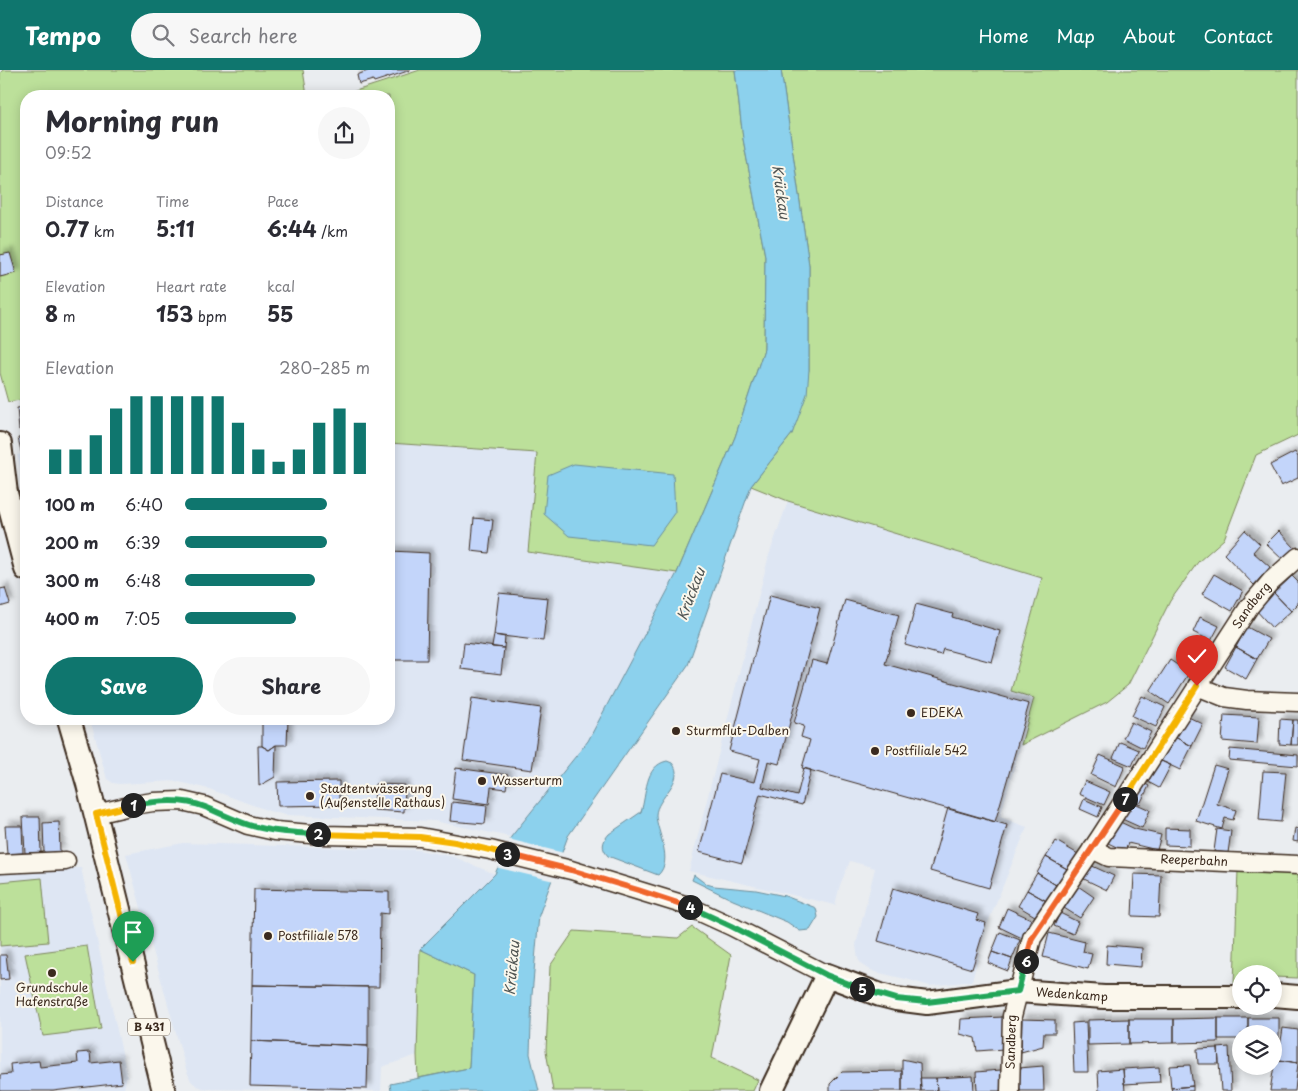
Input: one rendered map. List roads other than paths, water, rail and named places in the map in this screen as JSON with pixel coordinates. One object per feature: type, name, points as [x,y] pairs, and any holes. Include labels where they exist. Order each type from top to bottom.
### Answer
[{"type":"main road","points":[[0,444],[3,486],[20,547]]},
{"type":"main road","name":"B 431","points":[[71,725],[96,814],[164,1091]]},
{"type":"main road","points":[[771,1091],[826,975]]},
{"type":"main road","name":"Wedenkamp","points":[[826,975],[880,995],[907,1001],[927,1002],[1018,991],[1104,997],[1232,997]]},
{"type":"main road","points":[[1282,995],[1298,997]]},
{"type":"street","name":"Sandberg","points":[[1010,1091],[1012,1016],[1032,938],[1250,607],[1271,581],[1298,557]]},
{"type":"street","points":[[1197,686],[1224,697],[1298,702]]},
{"type":"street","points":[[96,814],[153,802],[182,801],[204,806],[248,825],[275,831],[324,835],[420,837],[490,850],[571,870],[685,905],[731,926],[826,975]]},
{"type":"street","name":"Reeperbahn","points":[[1092,849],[1109,857],[1298,865]]},
{"type":"street","points":[[0,864],[66,861]]},
{"type":"water","name":"Krückau","points":[[735,70],[781,70],[809,265],[809,370],[807,394],[792,434],[751,486],[688,665],[568,836],[539,915],[532,995],[530,1054],[539,1091],[391,1091],[390,1084],[469,1068],[474,975],[420,949],[495,874],[511,837],[588,741],[677,573],[735,437],[764,349],[765,256],[743,139]]},
{"type":"water","points":[[574,464],[673,474],[675,512],[651,545],[569,536],[544,514],[548,475]]},
{"type":"water","points":[[667,761],[672,763],[676,769],[676,776],[657,809],[657,822],[665,854],[663,869],[658,875],[608,856],[603,845],[609,834],[641,812],[650,775],[660,764]]},
{"type":"water","points":[[694,875],[706,884],[714,886],[756,890],[785,896],[816,908],[818,917],[810,930],[800,931],[787,922],[733,900],[692,880]]},
{"type":"place","name":"EDEKA","points":[[911,713]]},
{"type":"place","name":"Sturmflut-Dalben","points":[[676,731]]},
{"type":"place","name":"Postfiliale 542","points":[[875,751]]},
{"type":"place","name":"Wasserturm","points":[[482,781]]},
{"type":"place","name":"Stadtentwässerung (Außenstelle Rathaus)","points":[[310,796]]},
{"type":"place","name":"Postfiliale 578","points":[[268,936]]},
{"type":"place","name":"Grundschule Hafenstraße","points":[[52,973]]}]
